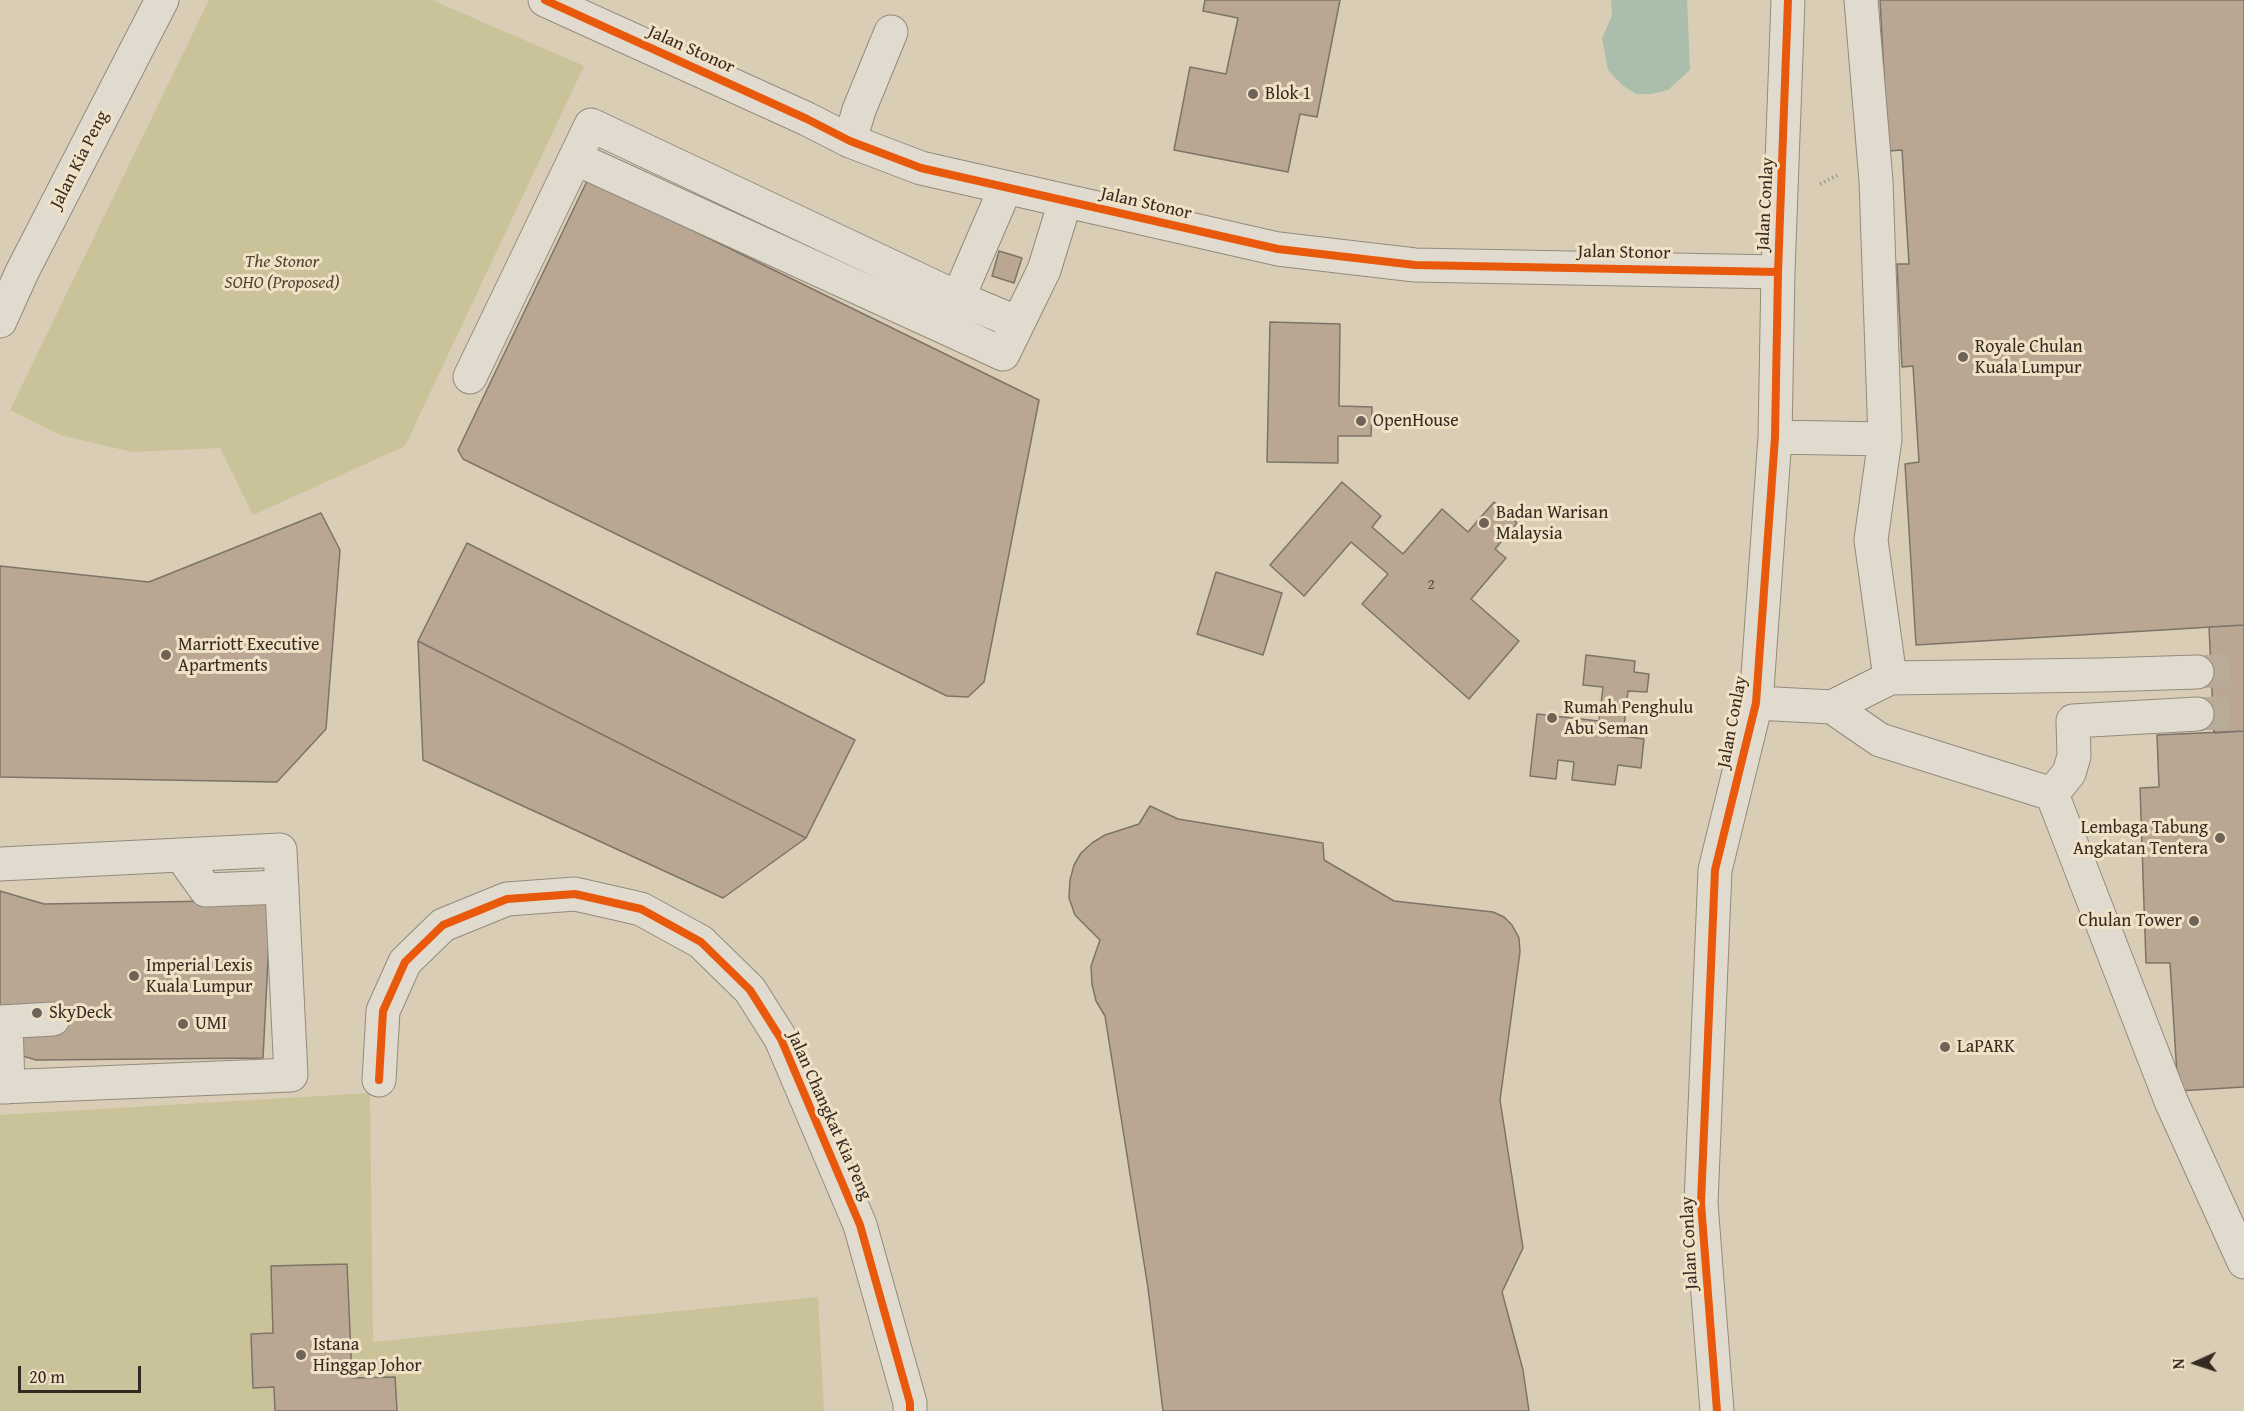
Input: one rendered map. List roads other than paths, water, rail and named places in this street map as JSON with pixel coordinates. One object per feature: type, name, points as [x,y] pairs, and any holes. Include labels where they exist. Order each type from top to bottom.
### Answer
[{"type":"street","name":"Jalan Stonor","points":[[544,0],[807,119],[850,141],[921,168],[1005,189],[1278,249],[1340,258],[1415,265],[1778,272]]},
{"type":"street","name":"Jalan Conlay","points":[[1717,1411],[1701,1203],[1715,870],[1756,703],[1775,437],[1778,272],[1788,0]]},
{"type":"street","points":[[1861,0],[1876,181],[1885,439],[1871,540],[1890,678]]},
{"type":"street","name":"Jalan Kia Peng","points":[[0,321],[22,272],[156,6]]},
{"type":"street","points":[[850,141],[859,110],[891,32]]},
{"type":"street","points":[[470,377],[591,125],[958,298],[1018,323]]},
{"type":"street","points":[[575,158],[1003,354],[1044,270],[1065,202]]},
{"type":"street","points":[[958,298],[1005,189]]},
{"type":"street","points":[[1775,437],[1885,439]]},
{"type":"street","points":[[1756,703],[1832,707],[1890,678],[2197,672]]},
{"type":"street","points":[[1832,707],[1880,740],[2052,794]]},
{"type":"street","points":[[2052,794],[2069,773],[2074,756],[2073,721],[2197,714]]},
{"type":"street","points":[[2052,794],[2171,1101],[2244,1262]]},
{"type":"street","points":[[0,864],[280,850],[291,1075],[4,1087],[3,1022],[52,1019]]},
{"type":"street","name":"Jalan Changkat Kia Peng","points":[[379,1080],[383,1011],[405,962],[443,925],[507,899],[575,894],[641,909],[701,942],[750,990],[781,1039],[860,1225],[910,1403],[910,1411]]},
{"type":"tunnel","points":[[2197,672],[2244,670]]},
{"type":"tunnel","points":[[2197,714],[2244,712]]},
{"type":"place","name":"Blok 1","points":[[1253,94]]},
{"type":"place","name":"Royale Chulan Kuala Lumpur","points":[[1963,357]]},
{"type":"place","name":"OpenHouse","points":[[1361,421]]},
{"type":"place","name":"Badan Warisan Malaysia","points":[[1484,523]]},
{"type":"place","name":"Marriott Executive Apartments","points":[[166,655]]},
{"type":"place","name":"Rumah Penghulu Abu Seman","points":[[1552,718]]},
{"type":"place","name":"Lembaga Tabung Angkatan Tentera","points":[[2220,838]]},
{"type":"place","name":"Chulan Tower","points":[[2194,921]]},
{"type":"place","name":"Imperial Lexis Kuala Lumpur","points":[[134,976]]},
{"type":"place","name":"SkyDeck","points":[[37,1013]]},
{"type":"place","name":"UMI","points":[[183,1024]]},
{"type":"place","name":"LaPARK","points":[[1945,1047]]},
{"type":"place","name":"Istana Hinggap Johor","points":[[301,1355]]},
{"type":"park label","name":"The Stonor SOHO (Proposed)","points":[[282,272]]}]
